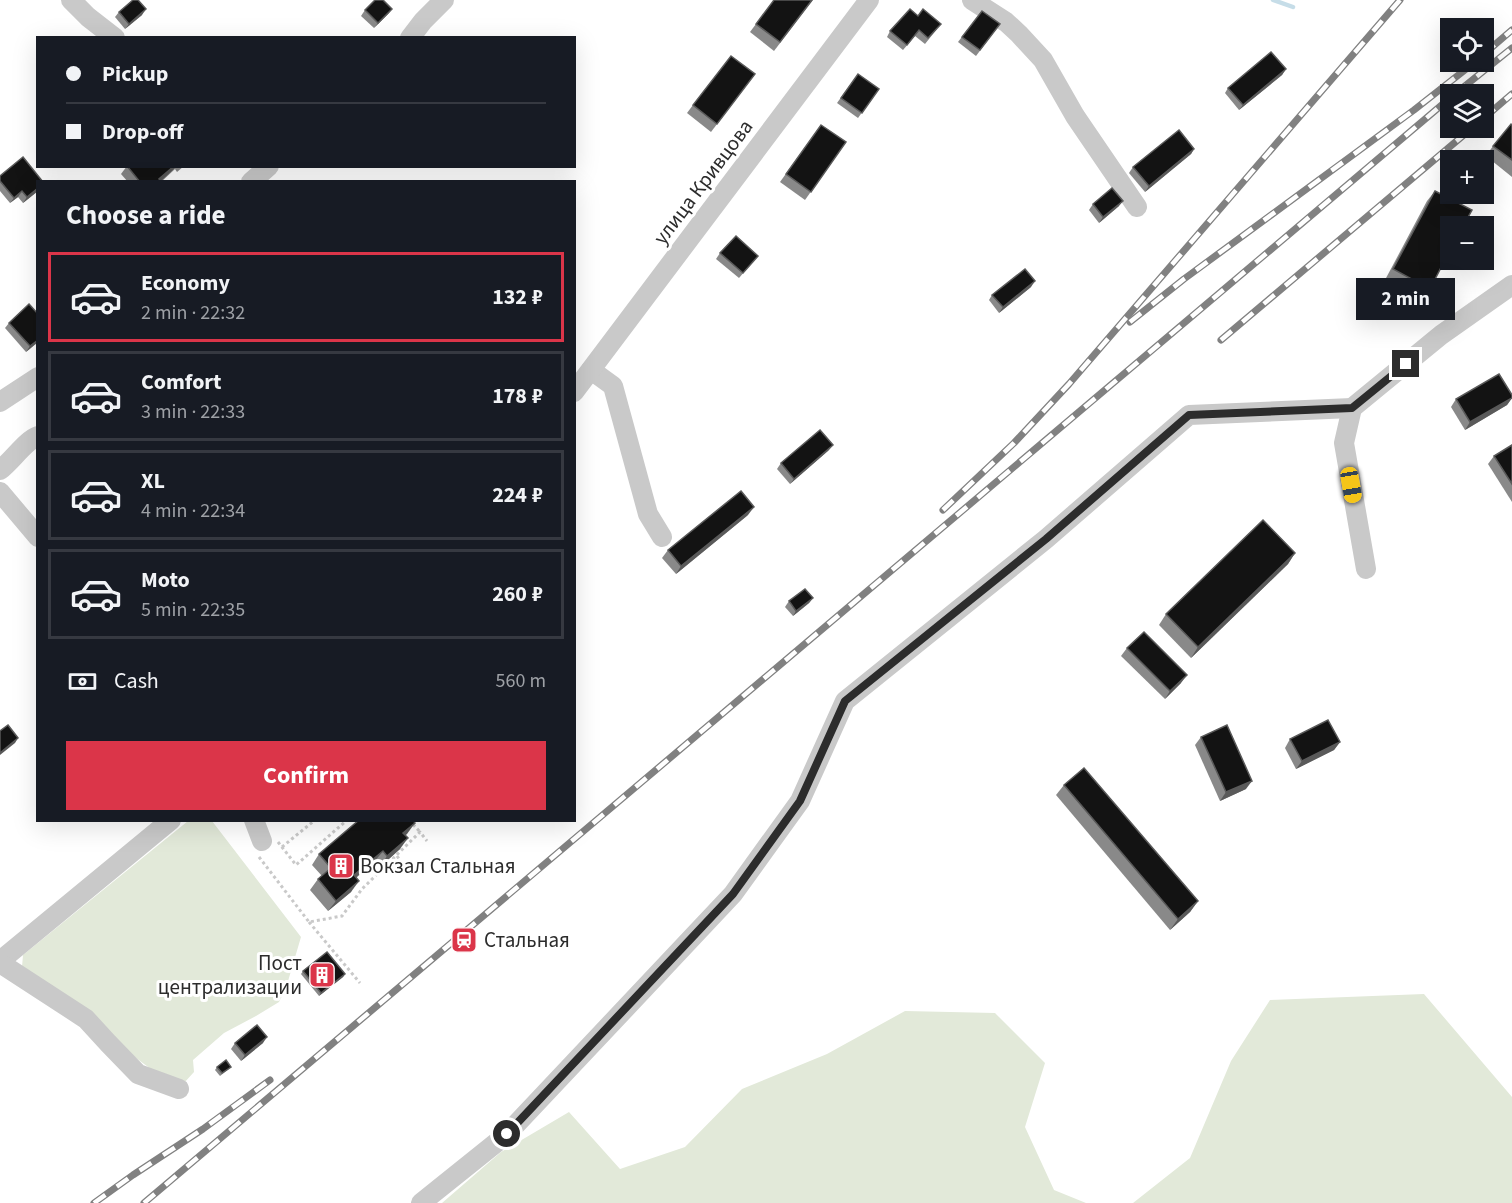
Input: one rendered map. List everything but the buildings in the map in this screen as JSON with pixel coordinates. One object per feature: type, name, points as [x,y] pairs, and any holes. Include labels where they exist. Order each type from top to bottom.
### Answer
[{"type":"street","points":[[71,0],[112,36]]},
{"type":"street","points":[[412,36],[444,0]]},
{"type":"street","name":"улица Кривцова","points":[[576,389],[869,0]]},
{"type":"street","points":[[972,0],[1006,22],[1043,60],[1075,116],[1137,207]]},
{"type":"street","points":[[421,1203],[507,1134],[733,894],[800,801],[845,701],[1046,539],[1189,415],[1352,408],[1441,335],[1512,285]]},
{"type":"street","points":[[591,370],[614,386],[648,514],[662,537]]},
{"type":"street","points":[[0,402],[36,378]]},
{"type":"street","points":[[1352,408],[1344,443],[1366,569]]},
{"type":"street","points":[[0,470],[30,439],[36,437]]},
{"type":"street","points":[[0,492],[36,535]]},
{"type":"street","points":[[169,822],[0,962],[87,1019],[138,1074],[179,1089]]},
{"type":"street","points":[[255,822],[266,845]]},
{"type":"path","points":[[282,848],[313,822]]},
{"type":"path","points":[[266,845],[282,848],[296,865],[345,822]]},
{"type":"path","points":[[411,822],[427,841]]},
{"type":"path","points":[[309,922],[342,916],[362,890],[420,832]]},
{"type":"path","points":[[266,845],[309,922],[360,983]]},
{"type":"path","points":[[397,856],[402,863]]},
{"type":"green space","points":[[187,822],[213,822],[301,937],[286,988],[279,1002],[224,1033],[193,1060],[194,1072],[184,1083],[159,1075],[113,1041],[22,967],[23,955]]},
{"type":"green space","points":[[1424,994],[1512,1097],[1512,1203],[1133,1203],[1190,1158],[1231,1061],[1270,1000]]},
{"type":"green space","points":[[905,1011],[995,1013],[1045,1063],[1025,1127],[1054,1190],[1086,1203],[442,1203],[501,1152],[569,1112],[620,1169],[685,1147],[742,1089],[827,1054]]},
{"type":"waterway","points":[[1273,0],[1293,7]]},
{"type":"railway","points":[[943,510],[1014,443],[1069,384],[1400,0]]},
{"type":"railway","points":[[1494,45],[1512,30]]},
{"type":"railway","points":[[1467,84],[1512,48]]},
{"type":"railway","points":[[1130,322],[1184,279],[1462,72]]},
{"type":"railway","points":[[1494,109],[1512,94]]},
{"type":"railway","points":[[144,1203],[1440,106]]},
{"type":"railway","points":[[1221,340],[1460,138]]},
{"type":"railway","points":[[94,1203],[270,1080]]},
{"type":"place","name":"Вокзал Стальная","points":[[341,866]]},
{"type":"place","name":"Стальная","points":[[464,940]]},
{"type":"place","name":"Пост централизации","points":[[322,975]]},
{"type":"route","points":[[507,1134],[733,894],[800,801],[845,701],[1046,539],[1189,415],[1352,408],[1406,364]]}]
